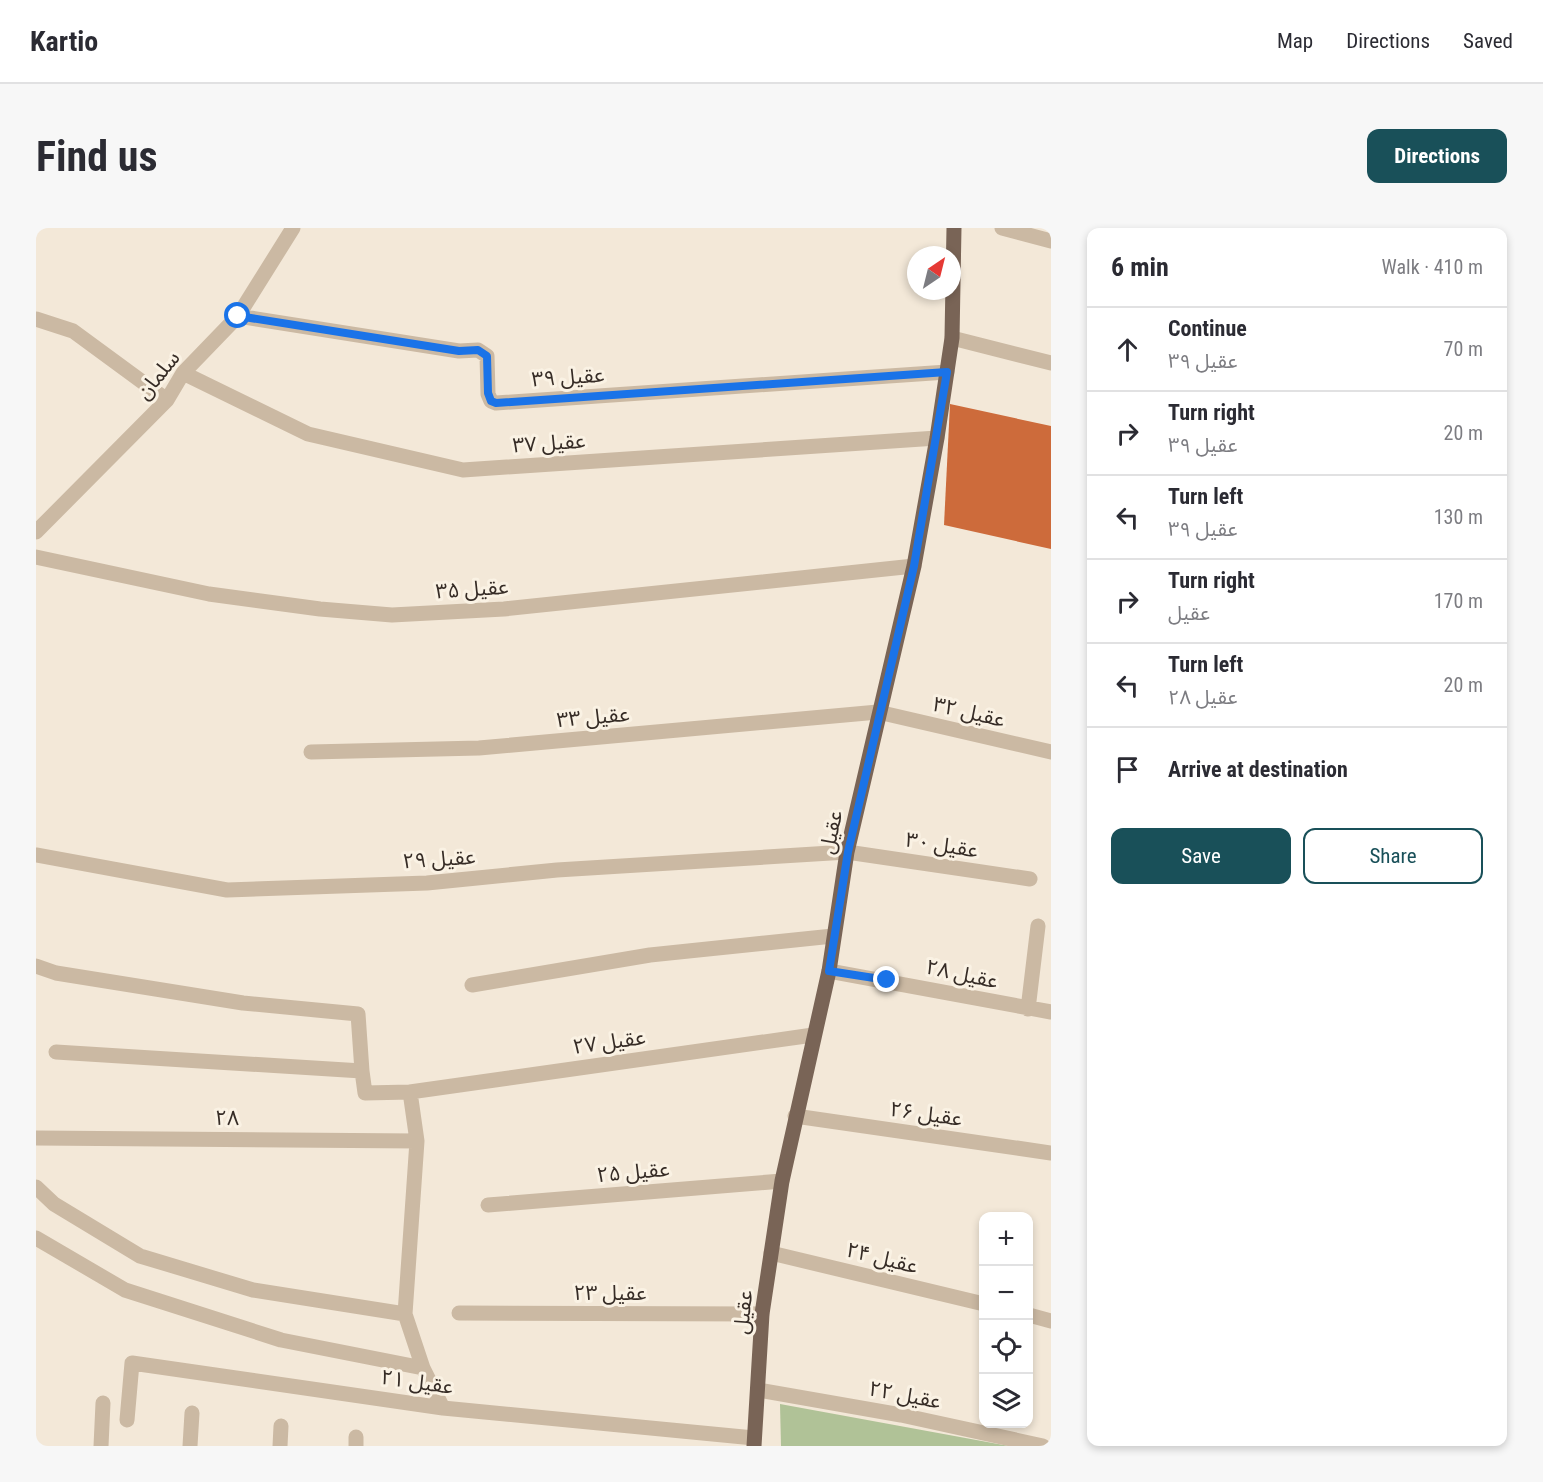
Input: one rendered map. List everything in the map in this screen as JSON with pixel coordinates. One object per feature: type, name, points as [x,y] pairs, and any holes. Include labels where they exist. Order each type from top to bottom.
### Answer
[{"type":"main road","name":"عقیل","points":[[754,1442],[762,1314],[782,1181],[829,971],[848,852],[878,712],[914,566],[937,438],[952,338],[954,228]]},
{"type":"street","name":"سلمان","points":[[36,532],[167,400],[183,373],[238,316],[293,228]]},
{"type":"street","points":[[1002,228],[1051,241]]},
{"type":"street","name":"عقیل ۳۹","points":[[238,316],[459,351],[478,350],[487,356],[488,393],[491,401],[496,403],[947,372]]},
{"type":"street","points":[[36,319],[73,331],[167,400]]},
{"type":"street","points":[[952,338],[1051,363]]},
{"type":"street","name":"عقیل ۳۷","points":[[183,373],[308,434],[463,470],[937,438]]},
{"type":"street","name":"عقیل ۳۵","points":[[36,557],[209,594],[320,609],[392,615],[504,609],[914,566]]},
{"type":"street","name":"عقیل ۳۲","points":[[878,712],[1051,752]]},
{"type":"street","name":"عقیل ۳۳","points":[[311,752],[479,748],[878,712]]},
{"type":"street","name":"عقیل ۲۹","points":[[36,855],[227,890],[427,883],[557,870],[848,852]]},
{"type":"street","name":"عقیل ۳۰","points":[[848,852],[1030,879]]},
{"type":"street","points":[[1028,1009],[1038,926]]},
{"type":"street","points":[[472,985],[650,955],[833,936]]},
{"type":"street","points":[[36,966],[56,973],[243,1003],[358,1014],[362,1071],[56,1052]]},
{"type":"street","name":"۲۸ عقیل","points":[[829,971],[1051,1012]]},
{"type":"street","name":"عقیل ۲۷","points":[[362,1071],[365,1093],[410,1092],[813,1035]]},
{"type":"street","points":[[410,1092],[417,1141],[405,1314],[423,1368],[443,1408]]},
{"type":"street","name":"عقیل ۲۶","points":[[795,1116],[1051,1153]]},
{"type":"street","name":"۲۸","points":[[36,1138],[417,1141]]},
{"type":"street","name":"عقیل ۲۵","points":[[488,1205],[782,1181]]},
{"type":"street","points":[[36,1187],[54,1204],[140,1256],[253,1290],[405,1314]]},
{"type":"street","points":[[36,1238],[125,1290],[281,1340],[423,1368]]},
{"type":"street","name":"عقیل ۲۴","points":[[771,1252],[979,1303]]},
{"type":"street","name":"عقیل ۲۳","points":[[459,1313],[762,1314]]},
{"type":"street","points":[[1033,1316],[1051,1321]]},
{"type":"street","name":"عقیل ۲۱","points":[[127,1420],[132,1363],[443,1408],[754,1442]]},
{"type":"street","name":"عقیل ۲۲","points":[[758,1390],[889,1413],[1037,1445]]},
{"type":"street","points":[[101,1446],[103,1403]]},
{"type":"street","points":[[190,1446],[192,1413]]},
{"type":"street","points":[[280,1446],[281,1426]]},
{"type":"green space","points":[[780,1404],[1009,1446],[781,1446]]},
{"type":"building","points":[[950,404],[1051,426],[1051,549],[944,525]]},
{"type":"route","points":[[238,316],[459,351],[478,350],[487,356],[488,393],[491,401],[496,403],[947,372],[924,516],[848,852],[829,971],[887,980]]}]
